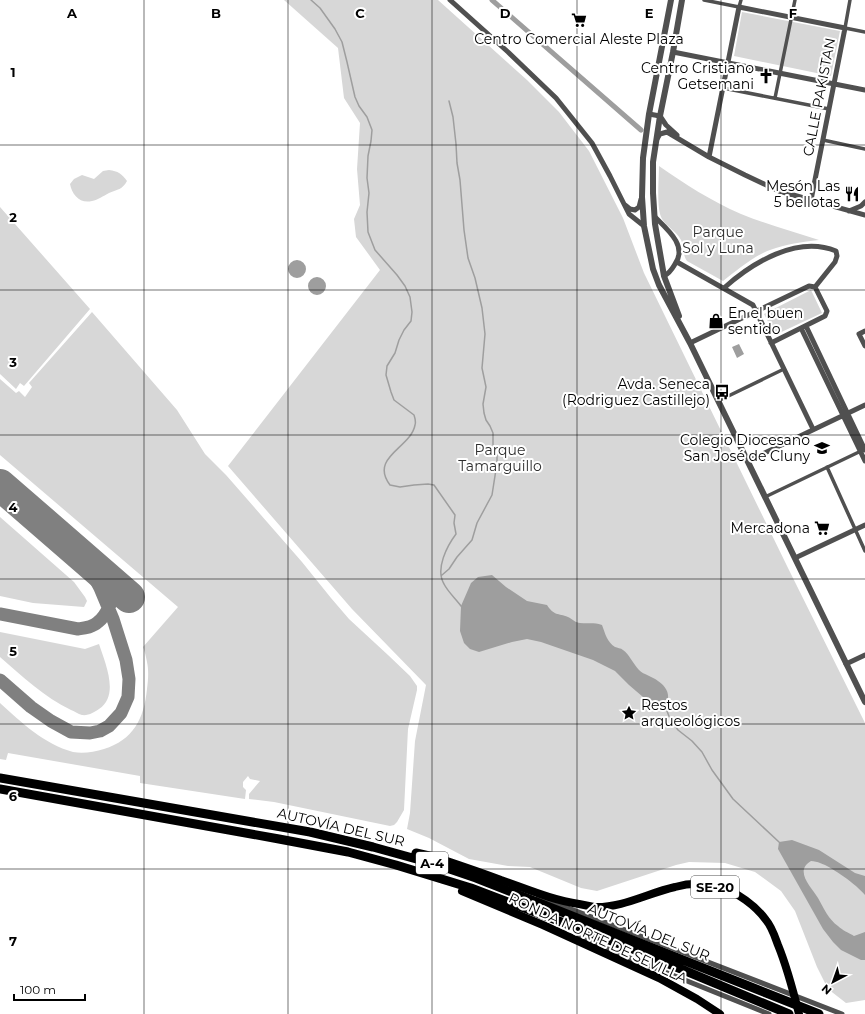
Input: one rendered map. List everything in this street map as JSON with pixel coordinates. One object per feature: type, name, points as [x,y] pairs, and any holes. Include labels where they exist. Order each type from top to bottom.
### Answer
[{"type":"highway","name":"AUTOVÍA DEL SUR","points":[[0,777],[310,832],[438,865],[476,878],[819,1014]]},
{"type":"highway","name":"AUTOVÍA DEL SUR","points":[[0,789],[278,838],[348,852],[396,865],[471,888],[596,935],[789,1014]]},
{"type":"highway","points":[[310,832],[373,842],[438,858]]},
{"type":"highway","name":"RONDA NORTE DE SEVILLA","points":[[438,858],[544,896],[594,907],[632,901],[676,886],[699,884],[720,887],[738,895],[755,907],[767,920],[776,938],[790,978],[799,1014]]},
{"type":"highway","points":[[396,865],[408,873],[462,891]]},
{"type":"highway","name":"RONDA NORTE DE SEVILLA","points":[[462,891],[543,925],[659,978],[697,999],[720,1014]]},
{"type":"street","points":[[450,0],[556,98],[592,143],[630,214],[644,226]]},
{"type":"street","points":[[671,0],[649,114],[643,158],[642,197],[644,226],[653,269],[659,285],[690,343],[865,702]]},
{"type":"street","points":[[682,0],[656,140],[653,162],[653,193],[664,276],[686,336]]},
{"type":"street","points":[[704,0],[865,32]]},
{"type":"street","points":[[710,157],[741,0]]},
{"type":"street","points":[[775,98],[795,0]]},
{"type":"street","name":"CALLE PAKISTAN","points":[[811,200],[850,0]]},
{"type":"street","points":[[673,52],[865,90]]},
{"type":"street","points":[[723,88],[829,109]]},
{"type":"street","points":[[649,114],[660,116],[666,125],[695,148]]},
{"type":"street","points":[[656,140],[660,134],[667,132],[710,157],[779,190],[865,215]]},
{"type":"street","points":[[823,140],[865,148]]},
{"type":"street","points":[[624,205],[635,210],[639,206],[642,197]]},
{"type":"street","points":[[849,211],[861,206],[865,202]]},
{"type":"street","points":[[655,217],[678,244],[679,253],[677,262],[669,273],[664,276]]},
{"type":"street","points":[[724,288],[746,270],[780,252],[809,246],[830,248],[836,251],[837,256],[835,262],[816,287]]},
{"type":"street","points":[[677,262],[753,304],[813,429]]},
{"type":"street","points":[[690,343],[809,286],[816,287]]},
{"type":"street","points":[[771,343],[825,316],[827,311],[816,287]]},
{"type":"street","points":[[803,327],[863,451],[865,461]]},
{"type":"street","points":[[865,331],[859,334],[865,346]]},
{"type":"street","points":[[718,401],[784,369]]},
{"type":"street","points":[[748,461],[865,405]]},
{"type":"street","points":[[765,497],[863,451]]},
{"type":"street","points":[[827,467],[865,551]]},
{"type":"street","points":[[795,558],[865,526]]},
{"type":"street","points":[[846,664],[865,655]]},
{"type":"street","points":[[476,878],[570,909],[842,1014]]},
{"type":"street","points":[[462,891],[769,1014]]},
{"type":"green space","name":"Parque Tamarguillo","points":[[284,0],[438,0],[527,80],[559,112],[589,151],[623,218],[644,273],[865,723],[865,1000],[846,1003],[828,989],[817,967],[795,911],[781,891],[755,872],[725,863],[689,862],[597,891],[581,888],[530,867],[508,866],[469,859],[429,838],[407,829],[410,813],[415,741],[426,685],[352,609],[228,466],[380,270],[356,237],[354,219],[360,205],[357,169],[360,123],[344,98],[338,48]]},
{"type":"green space","points":[[742,12],[840,31],[831,76],[734,56]]},
{"type":"green space","name":"Parque Sol y Luna","points":[[659,166],[719,204],[760,221],[819,240],[800,242],[764,252],[723,281],[687,261],[681,240],[662,219],[658,201]]},
{"type":"green space","points":[[109,170],[120,173],[127,181],[121,188],[88,202],[77,198],[70,184],[74,179],[82,175],[94,179],[103,171]]},
{"type":"green space","points":[[0,207],[90,309],[24,386],[20,383],[16,389],[0,374]]},
{"type":"green space","points":[[811,290],[822,313],[775,335],[764,314]]},
{"type":"green space","points":[[92,312],[177,410],[205,454],[226,475],[302,562],[349,619],[410,676],[417,686],[408,729],[404,810],[394,825],[390,826],[274,802],[249,799],[249,794],[260,781],[250,779],[248,776],[243,782],[243,787],[246,790],[245,799],[140,783],[140,776],[8,753],[6,760],[0,759],[0,703],[34,732],[52,744],[73,752],[85,753],[96,751],[114,745],[123,740],[135,727],[143,710],[148,683],[148,669],[143,647],[178,607],[0,455],[0,379],[16,393],[19,391],[25,397],[32,387],[29,383]]},
{"type":"green space","points":[[0,517],[74,582],[87,601],[84,607],[33,603],[0,596]]},
{"type":"green space","points":[[0,632],[85,649],[99,644],[107,669],[110,687],[109,696],[105,703],[99,709],[87,715],[82,715],[52,699],[0,657]]},
{"type":"shaded area","points":[[297,260],[301,261],[305,265],[305,273],[301,277],[297,278],[293,277],[289,273],[288,269],[289,265],[293,261]]},
{"type":"shaded area","points":[[317,277],[321,278],[325,282],[325,290],[321,294],[317,295],[313,294],[309,290],[308,286],[309,282],[313,278]]},
{"type":"shaded area","points":[[739,344],[744,354],[737,358],[732,347]]},
{"type":"shaded area","points":[[492,575],[506,587],[527,601],[547,605],[554,613],[568,617],[578,623],[593,623],[602,625],[612,645],[622,649],[641,672],[656,679],[666,688],[668,698],[665,704],[643,697],[615,671],[593,660],[541,642],[527,639],[479,652],[470,649],[464,643],[460,631],[461,606],[471,583],[478,577]]},
{"type":"shaded area","points":[[792,840],[819,850],[855,873],[865,876],[865,895],[844,877],[825,865],[811,861],[804,869],[804,874],[808,884],[832,920],[841,929],[854,936],[865,932],[865,960],[861,960],[841,950],[823,929],[778,849],[779,842]]},
{"type":"waterway","points":[[311,0],[320,8],[342,42],[355,97],[359,106],[367,117],[372,130],[368,156],[367,178],[369,193],[367,212],[368,232],[375,250],[397,275],[405,286],[410,297],[412,312],[411,321],[399,340],[395,353],[387,366],[386,375],[394,400],[414,415],[415,424],[412,433],[388,460],[384,467],[385,475],[390,485],[400,487],[428,484],[434,485],[455,515],[454,523],[456,534],[443,558],[441,572],[446,587],[463,607]]},
{"type":"waterway","points":[[492,0],[641,130]]},
{"type":"waterway","points":[[442,575],[449,569],[472,540],[477,523],[492,495],[497,463],[497,455],[493,447],[493,433],[484,413],[483,404],[486,387],[482,368],[485,334],[482,308],[475,278],[468,258],[453,117],[449,101]]},
{"type":"waterway","points":[[664,703],[670,719],[678,730],[692,741],[702,752],[712,770],[733,799],[779,842]]},
{"type":"taxiway","points":[[0,680],[31,707],[51,721],[71,732],[90,733],[100,731],[109,726],[121,713],[128,697],[129,679],[126,660],[113,619],[100,588],[93,575],[68,544]]},
{"type":"taxiway","points":[[0,614],[78,629],[96,624],[107,611],[113,597],[113,588],[103,574],[90,563]]},
{"type":"runway","points":[[0,485],[129,597]]},
{"type":"place","name":"Centro Comercial Aleste Plaza","points":[[579,20]]},
{"type":"place","name":"Centro Cristiano Getsemani","points":[[766,76]]},
{"type":"place","name":"Mesón Las 5 bellotas","points":[[852,194]]},
{"type":"place","name":"En el buen sentido","points":[[716,321]]},
{"type":"place","name":"Avda. Seneca (Rodriguez Castillejo)","points":[[722,392]]},
{"type":"place","name":"Colegio Diocesano San José de Cluny","points":[[822,448]]},
{"type":"place","name":"Mercadona","points":[[822,528]]},
{"type":"place","name":"Restos arqueológicos","points":[[629,713]]}]
